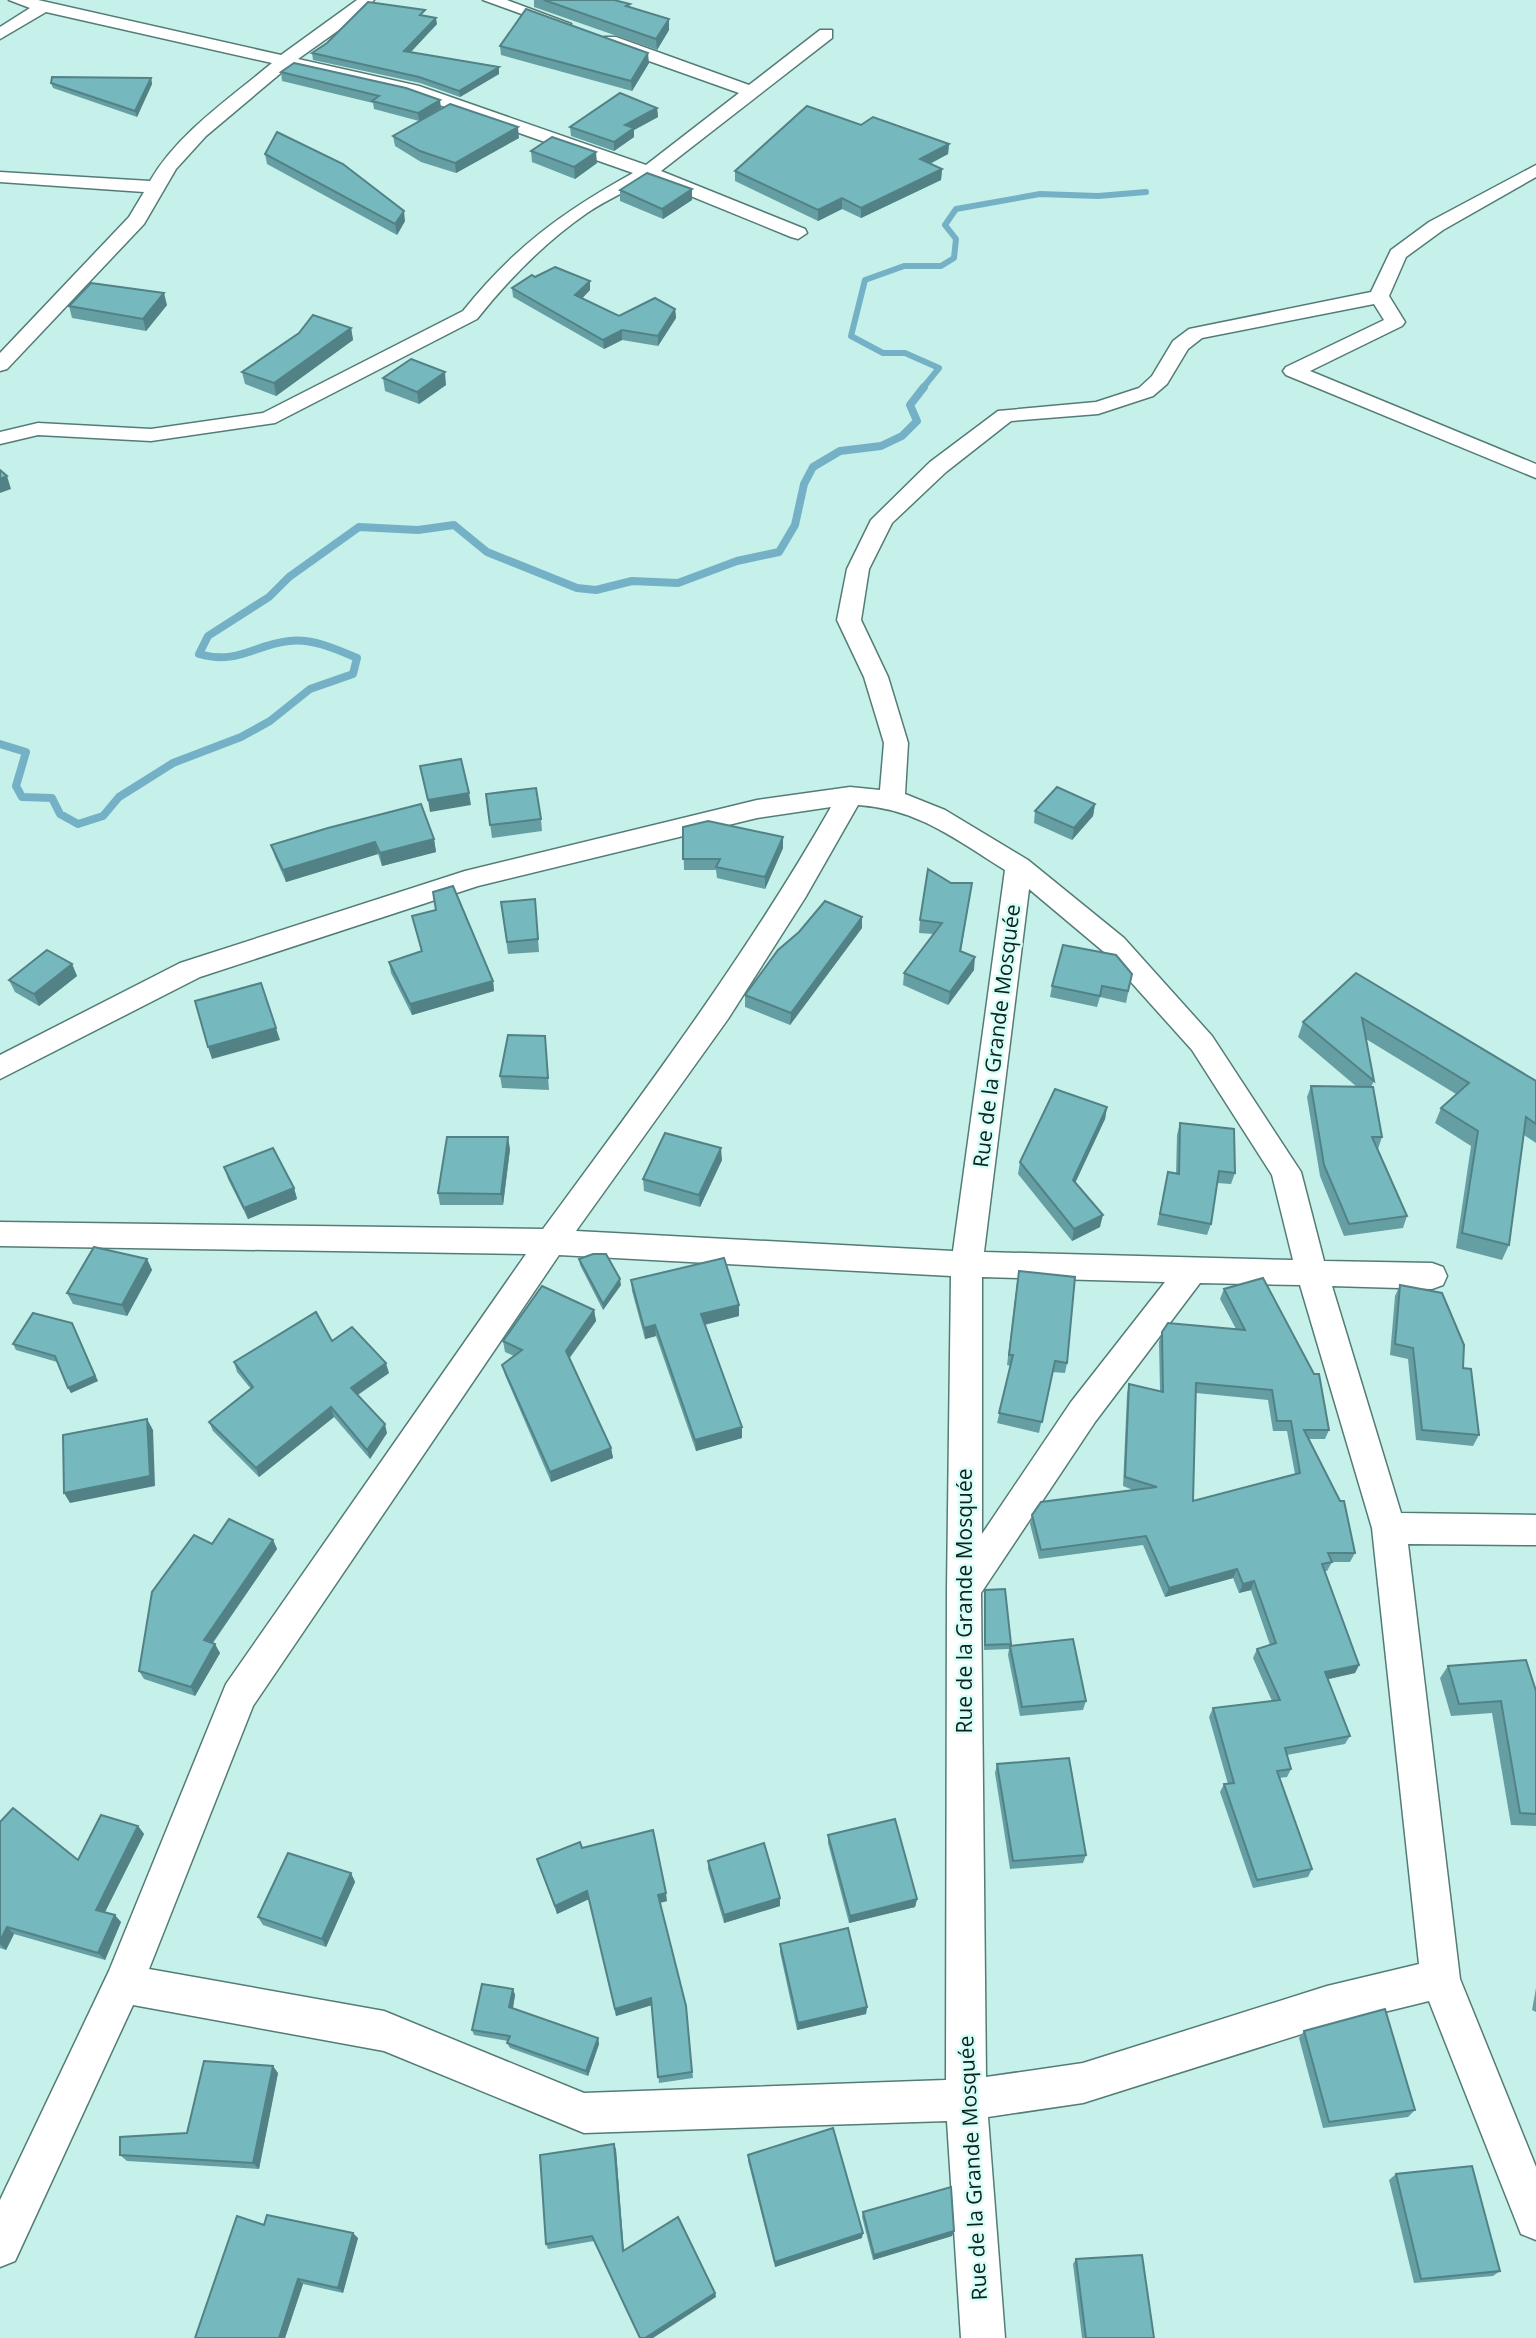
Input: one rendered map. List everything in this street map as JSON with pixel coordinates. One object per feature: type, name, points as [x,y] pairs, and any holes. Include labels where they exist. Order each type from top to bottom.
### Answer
[{"type":"street","points":[[17,0],[413,90],[648,172],[798,233]]},
{"type":"street","points":[[0,365],[137,220],[168,166],[200,132],[284,61],[354,12],[366,0]]},
{"type":"street","points":[[491,0],[750,91]]},
{"type":"street","points":[[0,34],[44,6]]},
{"type":"street","points":[[0,438],[38,429],[151,435],[268,419],[470,315],[493,286],[545,237],[581,209],[648,172],[826,34]]},
{"type":"street","points":[[1379,296],[1398,254],[1436,226],[1536,170]]},
{"type":"street","points":[[0,177],[156,187]]},
{"type":"street","points":[[1379,296],[1395,322],[1293,371],[1536,472]]},
{"type":"street","points":[[892,799],[896,743],[876,677],[849,620],[858,569],[882,520],[939,467],[1005,415],[1098,408],[1146,393],[1160,380],[1180,345],[1196,333],[1379,296]]},
{"type":"street","points":[[0,2246],[123,1984],[239,1696],[551,1242],[718,1012],[796,891],[850,796]]},
{"type":"street","points":[[0,1068],[190,970],[474,878],[757,809],[850,796],[892,799],[936,816],[1019,866],[1114,944],[1202,1043],[1286,1172],[1312,1273],[1389,1528],[1440,1979],[1536,2219]]},
{"type":"street","name":"Rue de la Grande Mosquée","points":[[984,2338],[966,2100],[964,1589],[967,1264],[1019,866]]},
{"type":"street","points":[[0,1234],[551,1242],[967,1264],[1432,1276]]},
{"type":"street","points":[[964,1589],[1083,1412],[1192,1270]]},
{"type":"street","points":[[1389,1528],[1536,1530]]},
{"type":"street","points":[[123,1984],[384,2031],[584,2113],[966,2100],[1083,2083],[1327,2006],[1440,1979]]},
{"type":"building","points":[[544,0],[614,0],[669,19],[656,39]]},
{"type":"building","points":[[368,2],[425,10],[420,15],[436,18],[404,51],[499,67],[459,91],[419,77],[312,53],[327,43]]},
{"type":"building","points":[[526,9],[648,53],[631,81],[500,46]]},
{"type":"building","points":[[294,63],[406,88],[440,100],[418,113],[372,101],[379,96],[281,72]]},
{"type":"building","points":[[52,77],[151,78],[135,111],[51,83]]},
{"type":"building","points":[[620,93],[657,108],[625,125],[634,128],[614,142],[570,127]]},
{"type":"building","points":[[450,104],[518,127],[455,163],[420,151],[393,136]]},
{"type":"building","points":[[807,106],[861,125],[873,117],[949,144],[920,159],[942,169],[861,208],[842,198],[818,210],[735,171]]},
{"type":"building","points":[[277,132],[343,164],[404,211],[395,224],[265,154]]},
{"type":"building","points":[[552,137],[596,152],[574,167],[531,151]]},
{"type":"building","points":[[647,173],[692,189],[662,209],[620,190]]},
{"type":"building","points":[[555,267],[590,281],[575,295],[619,316],[655,298],[675,309],[658,336],[622,330],[603,340],[512,288],[532,275],[535,277]]},
{"type":"building","points":[[91,283],[164,293],[143,319],[69,306]]},
{"type":"building","points":[[313,315],[351,328],[274,383],[242,372],[299,333]]},
{"type":"building","points":[[411,359],[445,372],[417,392],[383,378]]},
{"type":"building","points":[[0,470],[7,476],[0,479]]},
{"type":"building","points":[[461,759],[469,793],[428,800],[420,766]]},
{"type":"building","points":[[1057,787],[1095,804],[1074,828],[1035,811]]},
{"type":"building","points":[[536,788],[541,819],[490,825],[486,794]]},
{"type":"building","points":[[421,804],[434,839],[380,853],[375,842],[283,870],[271,845],[328,828]]},
{"type":"building","points":[[708,821],[783,837],[765,877],[716,867],[720,859],[683,859],[683,827]]},
{"type":"building","points":[[928,869],[951,883],[972,883],[960,951],[975,957],[950,992],[904,973],[942,923],[920,920]]},
{"type":"building","points":[[453,886],[493,981],[410,1004],[389,962],[422,951],[412,916],[436,910],[433,892]]},
{"type":"building","points":[[535,899],[538,939],[507,942],[501,902]]},
{"type":"building","points":[[825,901],[862,917],[791,1013],[745,995],[778,950],[799,932]]},
{"type":"building","points":[[1063,945],[1116,955],[1132,974],[1128,991],[1102,986],[1100,996],[1052,986]]},
{"type":"building","points":[[47,950],[72,964],[34,994],[9,980]]},
{"type":"building","points":[[1356,973],[1536,1081],[1536,1124],[1526,1117],[1509,1245],[1462,1233],[1478,1131],[1441,1108],[1469,1083],[1362,1018],[1374,1081],[1303,1022]]},
{"type":"building","points":[[261,983],[276,1028],[208,1047],[195,1001]]},
{"type":"building","points":[[508,1035],[545,1036],[548,1078],[500,1076]]},
{"type":"building","points":[[1311,1086],[1373,1087],[1382,1137],[1372,1137],[1407,1216],[1349,1224],[1324,1165]]},
{"type":"building","points":[[1055,1089],[1107,1107],[1073,1180],[1103,1215],[1074,1229],[1020,1162]]},
{"type":"building","points":[[1180,1123],[1234,1129],[1235,1173],[1219,1171],[1211,1224],[1160,1214],[1168,1172],[1179,1174]]},
{"type":"building","points":[[665,1133],[721,1148],[699,1195],[643,1179]]},
{"type":"building","points":[[447,1137],[508,1137],[501,1194],[438,1193]]},
{"type":"building","points":[[273,1148],[294,1188],[244,1208],[224,1167]]},
{"type":"building","points":[[94,1247],[147,1259],[122,1305],[67,1293]]},
{"type":"building","points":[[593,1254],[606,1254],[620,1279],[603,1304],[579,1259]]},
{"type":"building","points":[[724,1258],[739,1305],[701,1314],[742,1427],[695,1440],[655,1325],[644,1328],[631,1280]]},
{"type":"building","points":[[1019,1271],[1075,1277],[1067,1363],[1055,1361],[1042,1422],[999,1413],[1013,1355],[1009,1355]]},
{"type":"building","points":[[1263,1278],[1314,1374],[1319,1374],[1329,1430],[1304,1430],[1340,1501],[1344,1501],[1355,1553],[1328,1553],[1332,1562],[1322,1564],[1359,1665],[1325,1672],[1350,1736],[1285,1748],[1291,1769],[1277,1771],[1312,1869],[1257,1880],[1224,1784],[1234,1783],[1213,1708],[1280,1700],[1257,1649],[1276,1643],[1254,1581],[1243,1584],[1237,1569],[1169,1588],[1146,1536],[1041,1550],[1032,1515],[1041,1502],[1157,1487],[1125,1477],[1129,1384],[1163,1392],[1162,1332],[1168,1323],[1245,1330],[1224,1289]],"holes":[[[1196,1383],[1272,1390],[1277,1421],[1291,1421],[1300,1473],[1193,1501]]]},
{"type":"building","points":[[1400,1285],[1442,1293],[1464,1345],[1463,1368],[1471,1369],[1479,1435],[1422,1430],[1413,1348],[1395,1344]]},
{"type":"building","points":[[542,1286],[594,1310],[566,1351],[611,1448],[550,1472],[502,1365],[522,1350],[503,1341]]},
{"type":"building","points":[[316,1312],[332,1341],[352,1327],[386,1363],[351,1388],[385,1424],[367,1450],[331,1407],[256,1468],[209,1422],[253,1387],[234,1362]]},
{"type":"building","points":[[33,1313],[72,1323],[95,1376],[68,1388],[55,1356],[13,1344]]},
{"type":"building","points":[[147,1419],[150,1476],[64,1493],[63,1435]]},
{"type":"building","points":[[229,1519],[273,1540],[204,1640],[215,1644],[191,1687],[139,1671],[152,1592],[194,1535],[212,1544]]},
{"type":"building","points":[[1005,1589],[1011,1644],[985,1645],[985,1590]]},
{"type":"building","points":[[1073,1639],[1086,1701],[1022,1707],[1010,1646]]},
{"type":"building","points":[[1526,1660],[1536,1691],[1536,1814],[1520,1813],[1501,1701],[1459,1704],[1448,1666]]},
{"type":"building","points":[[1069,1758],[1086,1855],[1013,1861],[997,1764]]},
{"type":"building","points":[[13,1808],[78,1860],[101,1815],[138,1826],[96,1910],[115,1915],[98,1953],[7,1927],[0,1941],[0,1822]]},
{"type":"building","points":[[895,1819],[917,1899],[850,1916],[828,1835]]},
{"type":"building","points":[[653,1830],[666,1893],[658,1895],[686,2006],[692,2072],[658,2077],[651,1998],[615,2009],[587,1891],[555,1906],[537,1859],[580,1842],[582,1848]]},
{"type":"building","points":[[764,1843],[780,1898],[724,1915],[708,1861]]},
{"type":"building","points":[[288,1853],[351,1873],[322,1939],[258,1917]]},
{"type":"building","points":[[848,1928],[867,2007],[798,2023],[780,1944]]},
{"type":"building","points":[[482,1984],[513,1989],[509,2007],[598,2038],[586,2071],[507,2043],[510,2036],[472,2030]]},
{"type":"building","points":[[1385,2009],[1415,2110],[1329,2122],[1304,2031]]},
{"type":"building","points":[[204,2061],[273,2066],[253,2163],[120,2155],[120,2137],[187,2133]]},
{"type":"building","points":[[833,2128],[863,2233],[775,2262],[748,2155]]},
{"type":"building","points":[[614,2144],[623,2251],[678,2217],[715,2293],[645,2338],[640,2338],[592,2236],[546,2244],[540,2155]]},
{"type":"building","points":[[1472,2166],[1500,2271],[1421,2279],[1396,2174]]},
{"type":"building","points":[[951,2187],[954,2231],[874,2255],[863,2212]]},
{"type":"building","points":[[267,2215],[353,2233],[338,2288],[298,2279],[279,2338],[195,2338],[237,2216],[264,2225]]},
{"type":"building","points":[[1142,2255],[1154,2338],[1086,2338],[1076,2259]]},
{"type":"waterway","points":[[922,389],[939,368],[905,353],[883,353],[851,336],[865,280],[904,266],[941,266],[954,258],[956,239],[945,225],[956,209],[1040,194],[1098,196],[1146,192]]},
{"type":"waterway","points":[[0,744],[26,752],[16,786],[22,797],[52,798],[60,814],[78,824],[103,816],[119,797],[173,763],[241,737],[270,721],[310,689],[353,674],[357,658],[306,641],[276,643],[235,656],[213,657],[199,654],[208,636],[269,597],[289,577],[359,527],[418,530],[454,525],[487,552],[577,588],[596,590],[632,581],[678,583],[737,561],[779,552],[795,525],[804,484],[813,467],[840,451],[881,446],[902,436],[917,421],[910,405],[924,387]]}]
